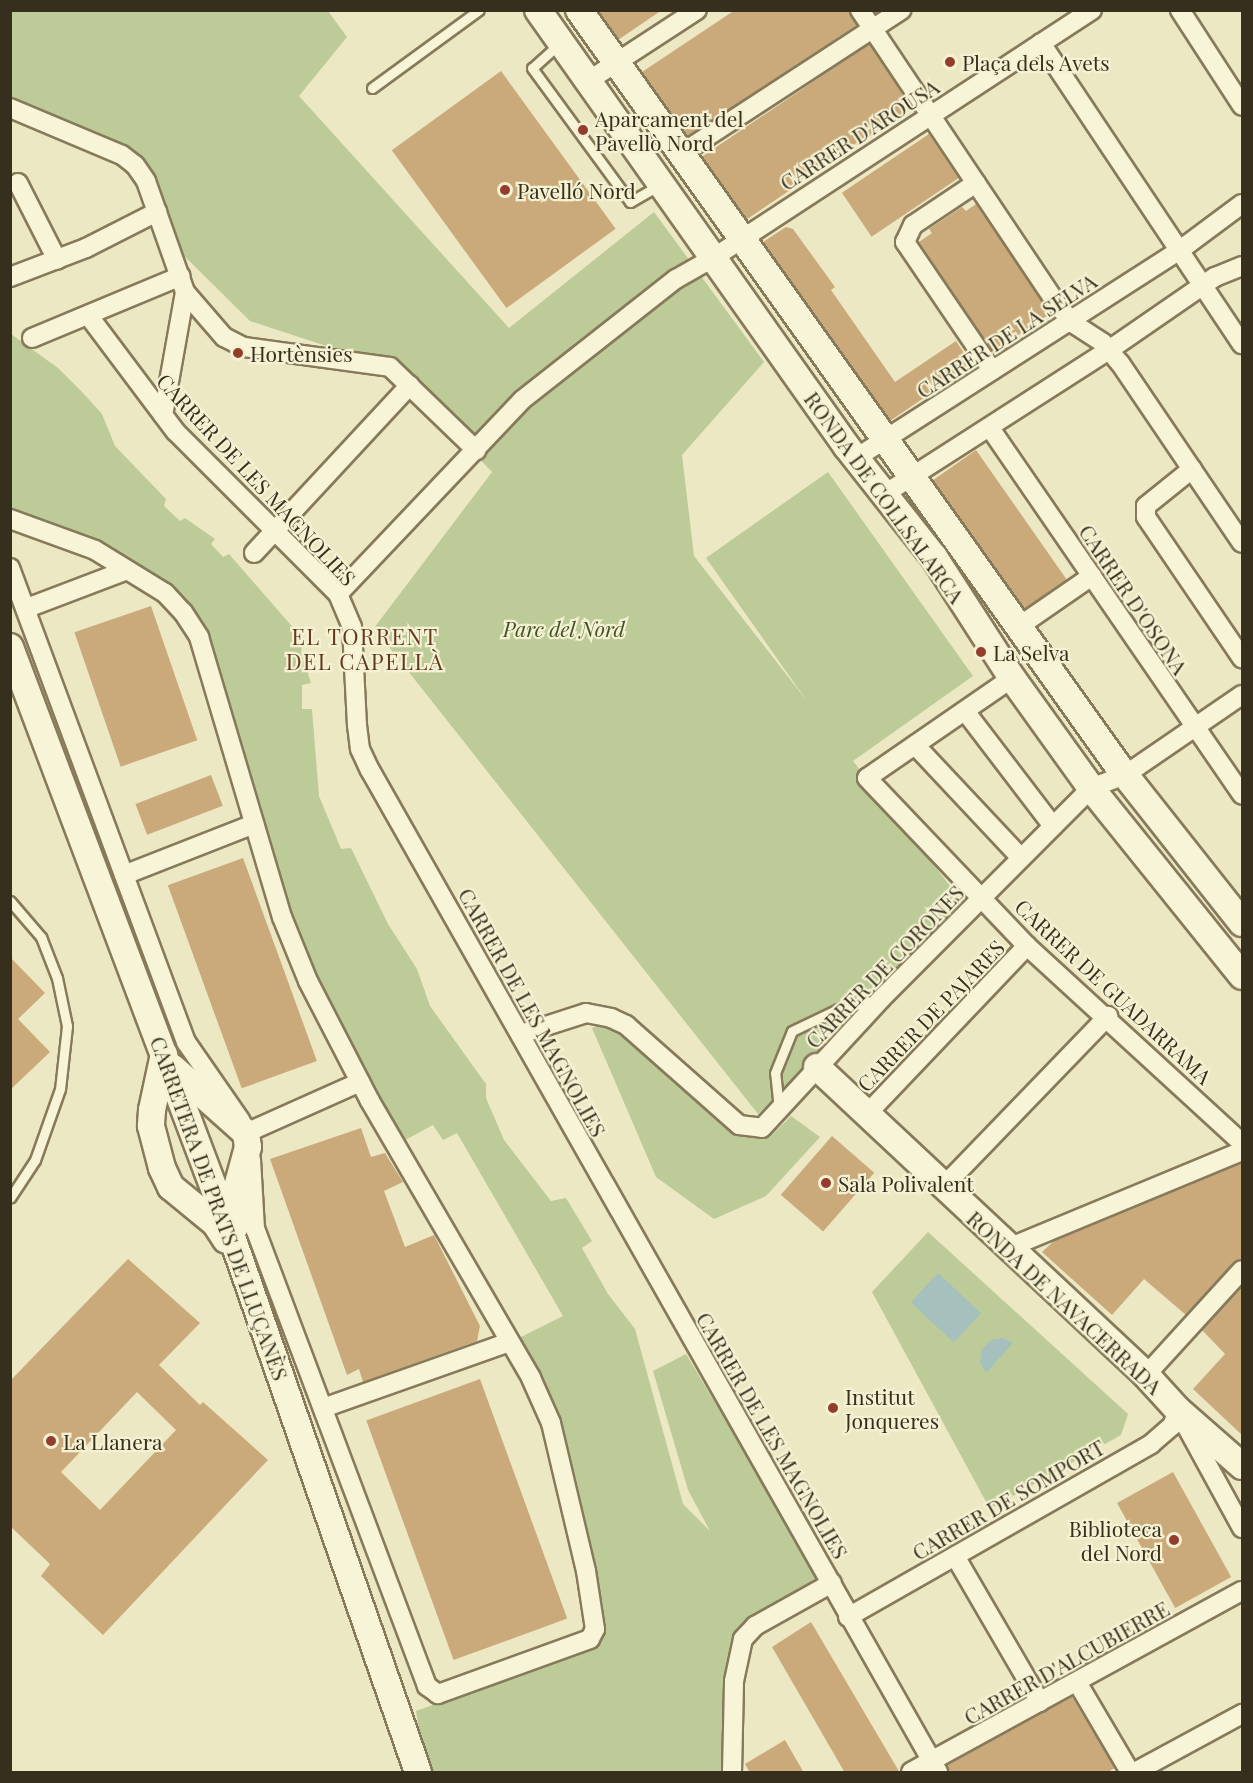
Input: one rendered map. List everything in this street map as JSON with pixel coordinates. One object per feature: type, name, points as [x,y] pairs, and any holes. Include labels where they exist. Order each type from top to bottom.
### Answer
[{"type":"street","name":"RONDA DE COLLSALARCA","points":[[538,10],[856,458],[934,557],[1012,678],[1091,788],[1242,976]]},
{"type":"street","name":"RONDA DE COLLSALARCA","points":[[579,10],[911,479],[1125,775],[1242,923]]},
{"type":"street","points":[[588,81],[698,10]]},
{"type":"street","points":[[860,10],[1071,320],[1109,350],[1242,543]]},
{"type":"street","points":[[682,153],[901,10]]},
{"type":"street","name":"CARRER D'AROUSA","points":[[338,594],[522,400],[676,279],[713,258],[741,237],[1092,10]]},
{"type":"street","points":[[1180,10],[1242,106]]},
{"type":"street","points":[[1041,43],[1242,344]]},
{"type":"street","points":[[10,108],[122,155],[135,165],[146,182],[183,284],[224,337],[244,347],[378,364],[390,368],[476,450]]},
{"type":"street","points":[[18,183],[57,260]]},
{"type":"street","points":[[976,183],[913,225],[908,232],[908,249],[992,370]]},
{"type":"street","name":"CARRER DE LA SELVA","points":[[856,458],[1180,250],[1242,204]]},
{"type":"street","points":[[10,277],[57,260],[157,212]]},
{"type":"street","points":[[883,495],[1109,350],[1203,285],[1242,266]]},
{"type":"street","points":[[32,338],[88,315],[183,284]]},
{"type":"street","points":[[163,415],[183,284]]},
{"type":"street","name":"CARRER DE LES MAGNOLIES","points":[[88,315],[163,415],[338,594],[352,627],[360,749],[935,1767]]},
{"type":"street","points":[[254,554],[410,385]]},
{"type":"street","name":"CARRER D'OSONA","points":[[990,428],[1242,795]]},
{"type":"street","points":[[1192,469],[1146,506],[1146,518],[1242,658]]},
{"type":"street","points":[[10,519],[95,550],[165,593],[183,612],[199,637],[282,917],[308,981],[360,1082],[509,1342],[323,1408]]},
{"type":"street","name":"CARRETERA DE PRATS DE LLUÇANÈS","points":[[10,568],[27,608],[186,1042],[197,1062],[223,1091],[251,1144],[255,1229],[427,1686],[438,1694],[590,1639],[595,1629],[586,1571],[551,1423],[509,1342]]},
{"type":"street","points":[[27,608],[127,570]]},
{"type":"street","points":[[1018,627],[1092,576]]},
{"type":"street","name":"CARRETERA DE PRATS DE LLUÇANÈS","points":[[10,647],[219,1201],[418,1773]]},
{"type":"street","points":[[1012,678],[915,745],[1021,858]]},
{"type":"street","points":[[1091,788],[1125,775],[1242,694]]},
{"type":"street","points":[[965,711],[1053,826]]},
{"type":"street","name":"CARRER DE CORONES","points":[[915,745],[867,778],[983,896]]},
{"type":"street","name":"CARRER DE CORONES","points":[[817,1067],[881,999],[1091,788]]},
{"type":"street","points":[[124,875],[254,824]]},
{"type":"street","name":"CARRER DE GUADARRAMA","points":[[983,896],[1027,946],[1108,1016],[1242,1143]]},
{"type":"street","name":"CARRER DE PAJARES","points":[[865,1116],[1027,946]]},
{"type":"street","points":[[521,1034],[566,1018],[602,1015],[626,1025],[739,1125],[762,1128],[779,1114],[817,1067]]},
{"type":"street","points":[[943,1187],[1108,1016]]},
{"type":"street","points":[[164,1054],[183,1080],[231,1116],[246,1133],[249,1147],[233,1212],[240,1260]]},
{"type":"street","points":[[164,1054],[154,1089],[152,1126],[162,1168],[178,1193],[215,1223],[240,1260]]},
{"type":"street","name":"RONDA DE NAVACERRADA","points":[[817,1067],[865,1116],[1146,1375],[1178,1410],[1242,1466]]},
{"type":"street","points":[[246,1133],[360,1082]]},
{"type":"street","points":[[1008,1248],[1242,1151]]},
{"type":"street","points":[[178,1193],[206,1202],[219,1201],[229,1193],[245,1164]]},
{"type":"street","points":[[1146,1375],[1242,1270]]},
{"type":"street","points":[[1178,1410],[1242,1528]]},
{"type":"street","name":"CARRER DE SOMPORT","points":[[849,1617],[1151,1444],[1172,1426],[1178,1410]]},
{"type":"street","points":[[955,1556],[1040,1702]]},
{"type":"street","points":[[732,1773],[734,1681],[743,1639],[755,1626],[832,1583]]},
{"type":"street","name":"CARRER D'ALCUBIERRE","points":[[911,1773],[935,1767],[1040,1702],[1242,1591]]},
{"type":"street","points":[[1077,1682],[1132,1773],[1242,1714]]},
{"type":"lane","points":[[372,87],[479,10]]},
{"type":"lane","points":[[561,42],[535,62],[532,69],[630,202],[660,184]]},
{"type":"lane","points":[[10,901],[41,937],[57,978],[67,1026],[60,1089],[35,1160],[10,1198]]},
{"type":"lane","points":[[779,1114],[775,1073],[792,1031],[838,1009],[881,999]]},
{"type":"green space","name":"Parc del Nord","points":[[11,11],[328,11],[347,37],[299,96],[509,328],[654,212],[764,362],[682,455],[694,556],[807,701],[706,558],[828,472],[973,676],[853,761],[968,909],[758,1114],[374,628],[492,472],[390,367],[250,321],[167,239],[130,161],[11,110]]},
{"type":"green space","points":[[11,334],[58,368],[83,393],[102,414],[115,446],[166,499],[164,506],[180,521],[185,518],[215,539],[211,544],[223,557],[229,554],[303,639],[301,652],[311,683],[302,685],[302,709],[312,709],[319,796],[341,849],[351,848],[388,924],[417,969],[430,1006],[486,1084],[486,1098],[504,1140],[551,1201],[566,1198],[592,1241],[582,1248],[608,1294],[635,1329],[683,1504],[710,1531],[688,1490],[653,1371],[686,1354],[820,1578],[752,1623],[727,1772],[426,1772],[416,1711],[593,1647],[602,1634],[566,1445],[550,1400],[515,1340],[563,1316],[457,1133],[443,1140],[433,1125],[396,1145],[308,981],[183,612],[11,510]]},
{"type":"green space","points":[[603,1023],[630,1039],[742,1137],[769,1138],[791,1116],[820,1137],[766,1196],[714,1219],[656,1177],[592,1028]]},
{"type":"green space","points":[[928,1232],[1128,1414],[1121,1435],[990,1509],[872,1292]]},
{"type":"water","points":[[938,1273],[981,1313],[954,1342],[911,1302]]},
{"type":"water","points":[[1003,1338],[1013,1343],[986,1373],[980,1362],[982,1349],[991,1340]]},
{"type":"building","points":[[598,10],[662,10],[618,40]]},
{"type":"building","points":[[735,10],[849,10],[857,25],[688,136],[642,72]]},
{"type":"building","points":[[869,44],[912,108],[745,220],[702,156]]},
{"type":"building","name":"Pavelló Nord","points":[[501,71],[616,229],[506,308],[392,150]]},
{"type":"building","points":[[929,134],[959,178],[872,237],[842,193]]},
{"type":"building","points":[[976,204],[1050,314],[993,352],[919,242],[932,233],[929,229],[962,207],[966,211]]},
{"type":"building","points":[[786,227],[793,229],[835,287],[831,290],[895,382],[956,341],[972,365],[890,421],[763,242]]},
{"type":"building","points":[[976,450],[1067,579],[1023,610],[933,480]]},
{"type":"building","points":[[151,606],[197,740],[121,767],[74,632]]},
{"type":"building","points":[[211,775],[223,806],[147,835],[135,804]]},
{"type":"building","points":[[243,858],[317,1061],[242,1088],[168,885]]},
{"type":"building","points":[[10,957],[45,993],[18,1019],[50,1052],[10,1090]]},
{"type":"building","points":[[361,1128],[371,1157],[385,1153],[403,1182],[384,1191],[405,1247],[434,1235],[480,1326],[477,1341],[363,1382],[359,1369],[347,1375],[270,1159]]},
{"type":"building","name":"Sala Polivalent","points":[[832,1136],[874,1173],[823,1232],[781,1195]]},
{"type":"building","points":[[1242,1163],[1242,1259],[1234,1262],[1186,1315],[1144,1279],[1112,1315],[1042,1252],[1054,1241]]},
{"type":"building","name":"La Llanera","points":[[128,1259],[200,1323],[159,1365],[200,1405],[203,1402],[268,1460],[103,1635],[41,1576],[50,1564],[10,1526],[10,1381]],"holes":[[[137,1392],[176,1430],[100,1510],[61,1472]]]},
{"type":"building","points":[[1242,1286],[1242,1435],[1193,1389],[1225,1354],[1202,1330]]},
{"type":"building","points":[[480,1379],[567,1619],[454,1660],[366,1420]]},
{"type":"building","name":"Biblioteca del Nord","points":[[1173,1472],[1231,1577],[1175,1608],[1117,1503]]},
{"type":"building","points":[[811,1622],[900,1773],[845,1773],[772,1647]]},
{"type":"building","points":[[1072,1697],[1115,1768],[1106,1773],[949,1773],[947,1765]]},
{"type":"building","points":[[785,1740],[804,1773],[750,1773],[745,1764]]},
{"type":"place","name":"Plaça dels Avets","points":[[950,62]]},
{"type":"place","name":"Aparcament del Pavellò Nord","points":[[583,130]]},
{"type":"place","name":"Pavelló Nord","points":[[505,190]]},
{"type":"place","name":"Hortènsies","points":[[238,353]]},
{"type":"place","name":"La Selva","points":[[981,652]]},
{"type":"place","name":"Sala Polivalent","points":[[826,1183]]},
{"type":"place","name":"Institut Jonqueres","points":[[833,1408]]},
{"type":"place","name":"La Llanera","points":[[51,1441]]},
{"type":"place","name":"Biblioteca del Nord","points":[[1174,1540]]},
{"type":"district","name":"EL TORRENT DEL CAPELLÀ","points":[[365,648]]}]
